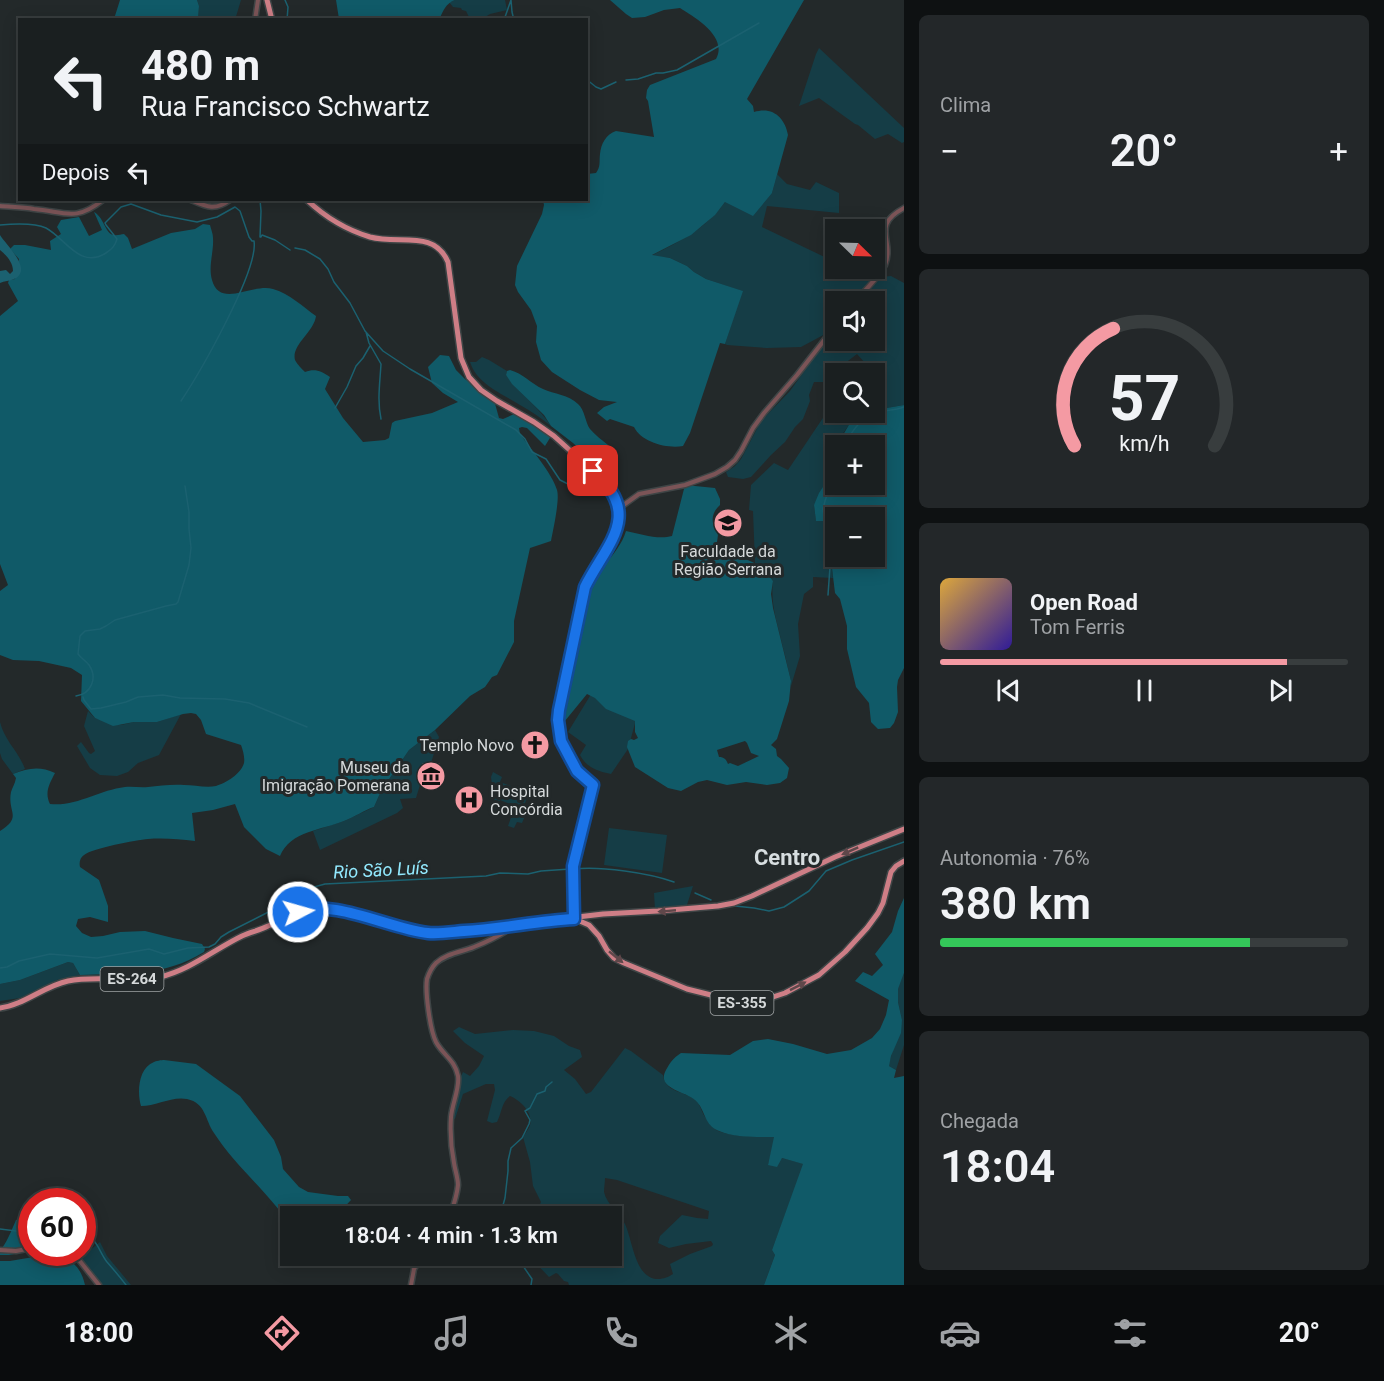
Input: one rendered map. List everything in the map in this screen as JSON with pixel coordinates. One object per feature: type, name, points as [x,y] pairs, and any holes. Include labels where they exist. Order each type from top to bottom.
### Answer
[{"type":"main road","points":[[267,0],[272,18]]},
{"type":"main road","points":[[308,201],[325,214],[360,233],[388,240],[422,240],[441,250],[448,262],[460,358],[469,377],[481,390],[554,436],[604,481],[614,496],[618,509],[614,537],[585,587],[558,720],[561,741],[577,771],[593,785],[573,866],[574,919],[734,903],[904,829]]},
{"type":"main road","name":"ES-355","points":[[574,919],[589,925],[614,958],[624,963],[696,992],[739,1002],[755,1003],[785,993],[812,980],[845,952],[878,913],[891,872],[904,861]]},
{"type":"main road","name":"ES-264","points":[[0,1008],[16,1004],[53,986],[71,981],[144,979],[171,974],[243,935],[306,909],[346,912],[425,933],[447,933],[574,919]]},
{"type":"main road","points":[[593,929],[597,916]]},
{"type":"street","points":[[255,18],[258,0]]},
{"type":"street","points":[[256,12],[270,9]]},
{"type":"street","points":[[0,206],[72,214],[86,211],[101,201]]},
{"type":"street","points":[[193,201],[213,207],[228,201]]},
{"type":"street","points":[[864,291],[885,264],[888,220],[904,207]]},
{"type":"street","points":[[618,509],[639,494],[686,484],[715,474],[727,467],[735,460],[759,420],[825,340]]},
{"type":"street","points":[[453,1206],[458,1179],[452,1148],[451,1124],[458,1076],[456,1067],[443,1053],[432,1035],[428,978],[437,962],[448,955],[480,945],[514,926]]},
{"type":"street","points":[[0,1250],[18,1251]]},
{"type":"street","points":[[84,1266],[99,1285]]},
{"type":"street","points":[[411,1285],[416,1266]]},
{"type":"shaded area","points":[[120,0],[197,0],[199,6],[198,18],[114,18]]},
{"type":"shaded area","points":[[197,0],[241,0],[236,18],[198,18]]},
{"type":"shaded area","points":[[336,0],[455,0],[447,5],[440,18],[339,18]]},
{"type":"shaded area","points":[[505,0],[507,10],[484,18],[474,18],[469,17],[461,8],[453,7],[449,2]]},
{"type":"shaded area","points":[[610,0],[804,0],[747,99],[753,106],[754,112],[767,111],[777,115],[784,123],[788,135],[772,193],[753,216],[725,202],[715,215],[691,235],[652,255],[670,258],[706,279],[743,291],[725,344],[720,343],[690,433],[683,446],[677,447],[655,443],[642,437],[634,427],[610,419],[607,421],[597,413],[604,407],[617,402],[599,400],[552,372],[541,360],[536,342],[537,326],[531,310],[515,285],[517,266],[542,214],[543,201],[588,201],[588,174],[598,171],[602,147],[609,134],[616,131],[654,137],[646,98],[650,85],[716,59],[719,51],[714,36],[702,23],[680,8],[664,10],[645,17],[632,18]]},
{"type":"shaded area","points":[[819,48],[904,128],[904,142],[888,134],[875,139],[819,98],[799,106]]},
{"type":"shaded area","points":[[777,174],[787,184],[810,190],[816,182],[839,193],[839,213],[767,206],[762,227],[825,257],[825,279],[872,279],[862,291],[825,291],[825,334],[801,347],[767,348],[727,345],[725,344],[742,291],[706,279],[670,258],[651,256],[701,227],[725,202],[772,193]]},
{"type":"shaded area","points":[[94,212],[111,234],[124,234],[132,249],[171,233],[195,229],[203,224],[210,225],[213,238],[211,275],[216,288],[222,293],[229,294],[256,289],[273,289],[290,297],[316,316],[311,328],[296,349],[295,360],[305,372],[318,371],[330,377],[325,389],[343,418],[363,442],[389,438],[392,423],[395,421],[432,413],[458,402],[432,383],[428,367],[440,355],[449,356],[456,370],[465,379],[494,400],[499,418],[503,419],[521,411],[553,433],[545,446],[527,428],[519,428],[520,434],[554,483],[558,495],[557,508],[551,541],[530,548],[514,621],[514,642],[497,675],[409,750],[381,791],[374,807],[344,821],[299,836],[291,841],[280,856],[266,849],[244,827],[235,804],[192,813],[195,841],[148,839],[89,852],[81,859],[80,867],[99,880],[108,906],[108,922],[90,917],[78,919],[76,926],[82,933],[91,937],[145,931],[202,944],[204,952],[174,966],[144,972],[80,975],[73,963],[68,962],[20,980],[0,984],[0,831],[13,818],[10,799],[16,778],[13,774],[34,769],[44,769],[55,773],[48,788],[48,795],[50,804],[60,804],[125,787],[216,786],[233,778],[244,763],[241,745],[206,734],[196,714],[183,714],[157,722],[134,722],[113,726],[95,718],[81,701],[82,675],[71,668],[39,661],[13,660],[0,655],[0,591],[8,585],[0,564],[0,316],[18,301],[8,283],[9,280],[15,279],[19,259],[10,249],[14,245],[25,245],[51,250],[50,241],[61,234],[57,227],[61,220],[79,217],[89,236],[102,230]]},
{"type":"shaded area","points":[[0,235],[17,257],[21,270],[14,279],[0,283],[0,271],[6,270],[10,274],[13,268],[7,256],[0,250]]},
{"type":"shaded area","points":[[891,276],[904,283],[904,405],[885,408],[885,363],[865,363],[857,354],[845,363],[825,363],[825,381],[814,382],[803,419],[785,442],[751,477],[743,479],[728,477],[726,472],[741,459],[761,421],[790,391],[825,344],[825,351],[885,351],[885,291],[869,291],[879,279],[885,279],[885,277]]},
{"type":"shaded area","points":[[482,357],[507,371],[506,375],[511,382],[551,426],[498,392],[478,376],[470,362],[476,362]]},
{"type":"shaded area","points":[[510,370],[543,389],[574,401],[580,407],[590,429],[608,445],[596,464],[551,426],[544,415],[512,384],[506,375]]},
{"type":"shaded area","points":[[904,405],[904,668],[897,687],[898,712],[890,728],[878,729],[871,722],[869,703],[856,687],[847,649],[847,626],[840,599],[835,593],[832,567],[885,567],[885,507],[825,507],[825,521],[816,521],[814,505],[825,486],[825,495],[885,495],[885,435],[843,435],[850,423],[885,423],[885,408]]},
{"type":"shaded area","points":[[825,415],[825,423],[850,423],[843,435],[825,435],[825,489],[814,505],[816,520],[825,521],[825,567],[832,567],[833,578],[813,577],[813,587],[804,594],[798,624],[800,656],[791,686],[774,607],[773,581],[766,571],[755,563],[753,511],[749,510],[751,485],[774,463],[788,470]]},
{"type":"shaded area","points":[[685,485],[715,488],[720,505],[714,512],[713,519],[718,535],[715,556],[733,557],[755,563],[773,581],[771,594],[773,608],[791,681],[789,701],[777,739],[771,745],[776,749],[777,756],[789,768],[787,778],[780,783],[767,785],[746,782],[727,785],[707,780],[681,791],[668,788],[635,767],[627,747],[628,741],[638,738],[635,732],[635,721],[606,709],[595,698],[587,694],[560,727],[561,712],[589,587],[617,548],[626,531],[655,537],[672,536]],"holes":[[[745,741],[751,753],[759,756],[738,766],[728,764],[725,759],[719,757],[717,750]]]},
{"type":"shaded area","points":[[593,691],[637,716],[628,749],[611,774],[589,766],[580,755],[586,745],[568,732]]},
{"type":"shaded area","points":[[88,711],[95,718],[121,725],[134,722],[157,722],[181,714],[159,755],[138,763],[128,772],[117,776],[100,775],[90,768],[77,746],[81,742],[89,753],[95,751],[84,726]]},
{"type":"shaded area","points":[[0,722],[25,769],[13,774],[0,753]]},
{"type":"shaded area","points":[[435,730],[439,737],[431,763],[427,762],[416,798],[400,799],[403,808],[397,813],[320,850],[313,831],[344,821],[374,807],[381,791],[409,750]]},
{"type":"shaded area","points":[[493,772],[502,777],[500,782],[529,793],[520,816],[525,805],[529,806],[522,823],[517,822],[514,828],[508,826],[515,806],[500,800],[495,809],[491,777]]},
{"type":"shaded area","points":[[609,828],[667,835],[662,873],[604,865]]},
{"type":"shaded area","points":[[693,886],[686,908],[655,910],[654,893]]},
{"type":"shaded area","points":[[904,898],[904,973],[898,989],[902,1020],[901,1033],[889,1066],[896,1070],[894,1078],[904,1076],[904,1285],[764,1285],[775,1255],[772,1250],[803,1164],[782,1158],[777,1167],[768,1165],[774,1137],[739,1136],[714,1128],[693,1098],[665,1082],[666,1070],[681,1053],[730,1055],[753,1041],[768,1039],[827,1054],[851,1050],[872,1038],[880,1029],[889,1000],[855,981],[863,972],[872,976],[883,965],[875,954],[892,932]]},
{"type":"shaded area","points":[[68,962],[73,963],[80,975],[57,980],[20,998],[0,1001],[0,984],[20,980]]},
{"type":"shaded area","points":[[904,973],[904,1045],[896,1070],[889,1066],[889,1063],[902,1020],[898,988]]},
{"type":"shaded area","points":[[459,1027],[475,1034],[513,1030],[534,1031],[554,1036],[580,1050],[582,1057],[564,1070],[575,1079],[586,1094],[591,1092],[625,1048],[663,1075],[664,1081],[671,1088],[696,1101],[704,1116],[720,1132],[753,1137],[775,1137],[768,1165],[782,1158],[804,1164],[772,1250],[775,1255],[764,1285],[569,1285],[556,1273],[549,1277],[539,1266],[622,1266],[622,1219],[636,1259],[645,1274],[652,1278],[667,1277],[673,1274],[670,1264],[713,1244],[711,1241],[669,1248],[658,1243],[660,1236],[682,1215],[708,1219],[709,1211],[605,1178],[604,1192],[612,1206],[539,1206],[541,1202],[533,1186],[530,1162],[523,1137],[529,1128],[530,1118],[529,1113],[519,1101],[510,1096],[503,1105],[497,1122],[487,1121],[495,1090],[494,1084],[486,1084],[463,1094],[455,1119],[448,1116],[455,1089],[463,1072],[470,1076],[484,1056],[465,1043],[453,1031]]},
{"type":"shaded area","points":[[156,1061],[196,1064],[240,1096],[274,1140],[283,1169],[299,1187],[308,1192],[348,1196],[351,1200],[345,1206],[280,1206],[280,1211],[223,1145],[198,1104],[181,1098],[141,1106],[139,1088],[142,1075],[149,1065]]},
{"type":"shaded area","points":[[18,1220],[18,1253],[0,1255],[0,1250],[7,1241]]},
{"type":"shaded area","points":[[100,1242],[107,1256],[131,1285],[98,1285],[83,1266],[96,1266],[96,1245]]},
{"type":"shaded area","points":[[18,1260],[18,1266],[76,1266],[85,1285],[0,1285],[0,1261]]},
{"type":"waterway","points":[[285,0],[288,7],[287,18]]},
{"type":"waterway","points":[[511,0],[514,18]]},
{"type":"waterway","points":[[505,18],[511,0]]},
{"type":"waterway","points":[[626,80],[677,70],[759,23]]},
{"type":"waterway","points":[[588,81],[601,89],[616,82]]},
{"type":"waterway","points":[[260,201],[260,237]]},
{"type":"waterway","points":[[0,225],[41,226],[53,233],[73,251],[88,258],[108,252],[115,244],[117,239],[105,223],[121,207],[131,204],[161,215],[197,222],[217,217],[235,207],[240,211],[249,237],[254,241]]},
{"type":"waterway","points":[[261,237],[262,235],[275,240],[290,250]]},
{"type":"waterway","points":[[181,401],[201,369],[238,297],[253,255],[254,241]]},
{"type":"waterway","points":[[295,248],[305,250],[320,259],[350,303],[365,331],[383,351],[516,430],[525,439],[532,452],[546,459],[560,480],[581,493]]},
{"type":"waterway","points":[[366,332],[369,343],[381,364],[379,398],[381,419]]},
{"type":"waterway","points":[[335,408],[356,366],[370,346]]},
{"type":"waterway","points":[[851,435],[856,426],[869,415],[904,407]]},
{"type":"waterway","points":[[76,696],[86,692],[93,680],[92,670],[78,654],[80,636],[85,631],[100,629],[115,620],[178,602],[189,565],[191,548],[185,486]]},
{"type":"waterway","points":[[827,495],[823,509],[830,567],[828,595]]},
{"type":"waterway","points":[[83,697],[91,709],[126,702],[138,697],[163,695],[180,698],[225,699],[249,703],[307,727]]},
{"type":"waterway","name":"Rio São Luís","points":[[735,906],[769,911],[784,907],[809,891],[826,871],[904,842]]},
{"type":"waterway","name":"Rio São Luís","points":[[574,869],[598,868],[625,871],[674,882]]},
{"type":"waterway","name":"Rio São Luís","points":[[0,968],[50,954],[97,958],[149,949],[164,954],[188,948],[209,947],[229,932],[305,891],[325,884],[486,876],[500,873],[528,874],[570,869]]},
{"type":"waterway","name":"Rio São Luís","points":[[695,893],[711,900]]},
{"type":"waterway","points":[[503,1206],[511,1148],[522,1138],[530,1120],[525,1111],[530,1108],[537,1094],[545,1091],[552,1082]]},
{"type":"waterway","points":[[0,1229],[18,1231]]},
{"type":"waterway","points":[[96,1244],[126,1285]]},
{"type":"waterway","points":[[523,1266],[532,1279],[531,1285]]},
{"type":"place","name":"Faculdade da Região Serrana","points":[[728,523]]},
{"type":"place","name":"Templo Novo","points":[[535,745]]},
{"type":"place","name":"Museu da Imigração Pomerana","points":[[431,776]]},
{"type":"place","name":"Hospital Concórdia","points":[[469,800]]},
{"type":"district","name":"Centro","points":[[787,857]]},
{"type":"route","points":[[298,912],[311,908],[329,909],[425,933],[491,930],[552,920],[574,919],[573,866],[593,785],[577,771],[561,741],[559,710],[585,587],[612,543],[618,520],[618,509],[610,488],[593,471]]}]
